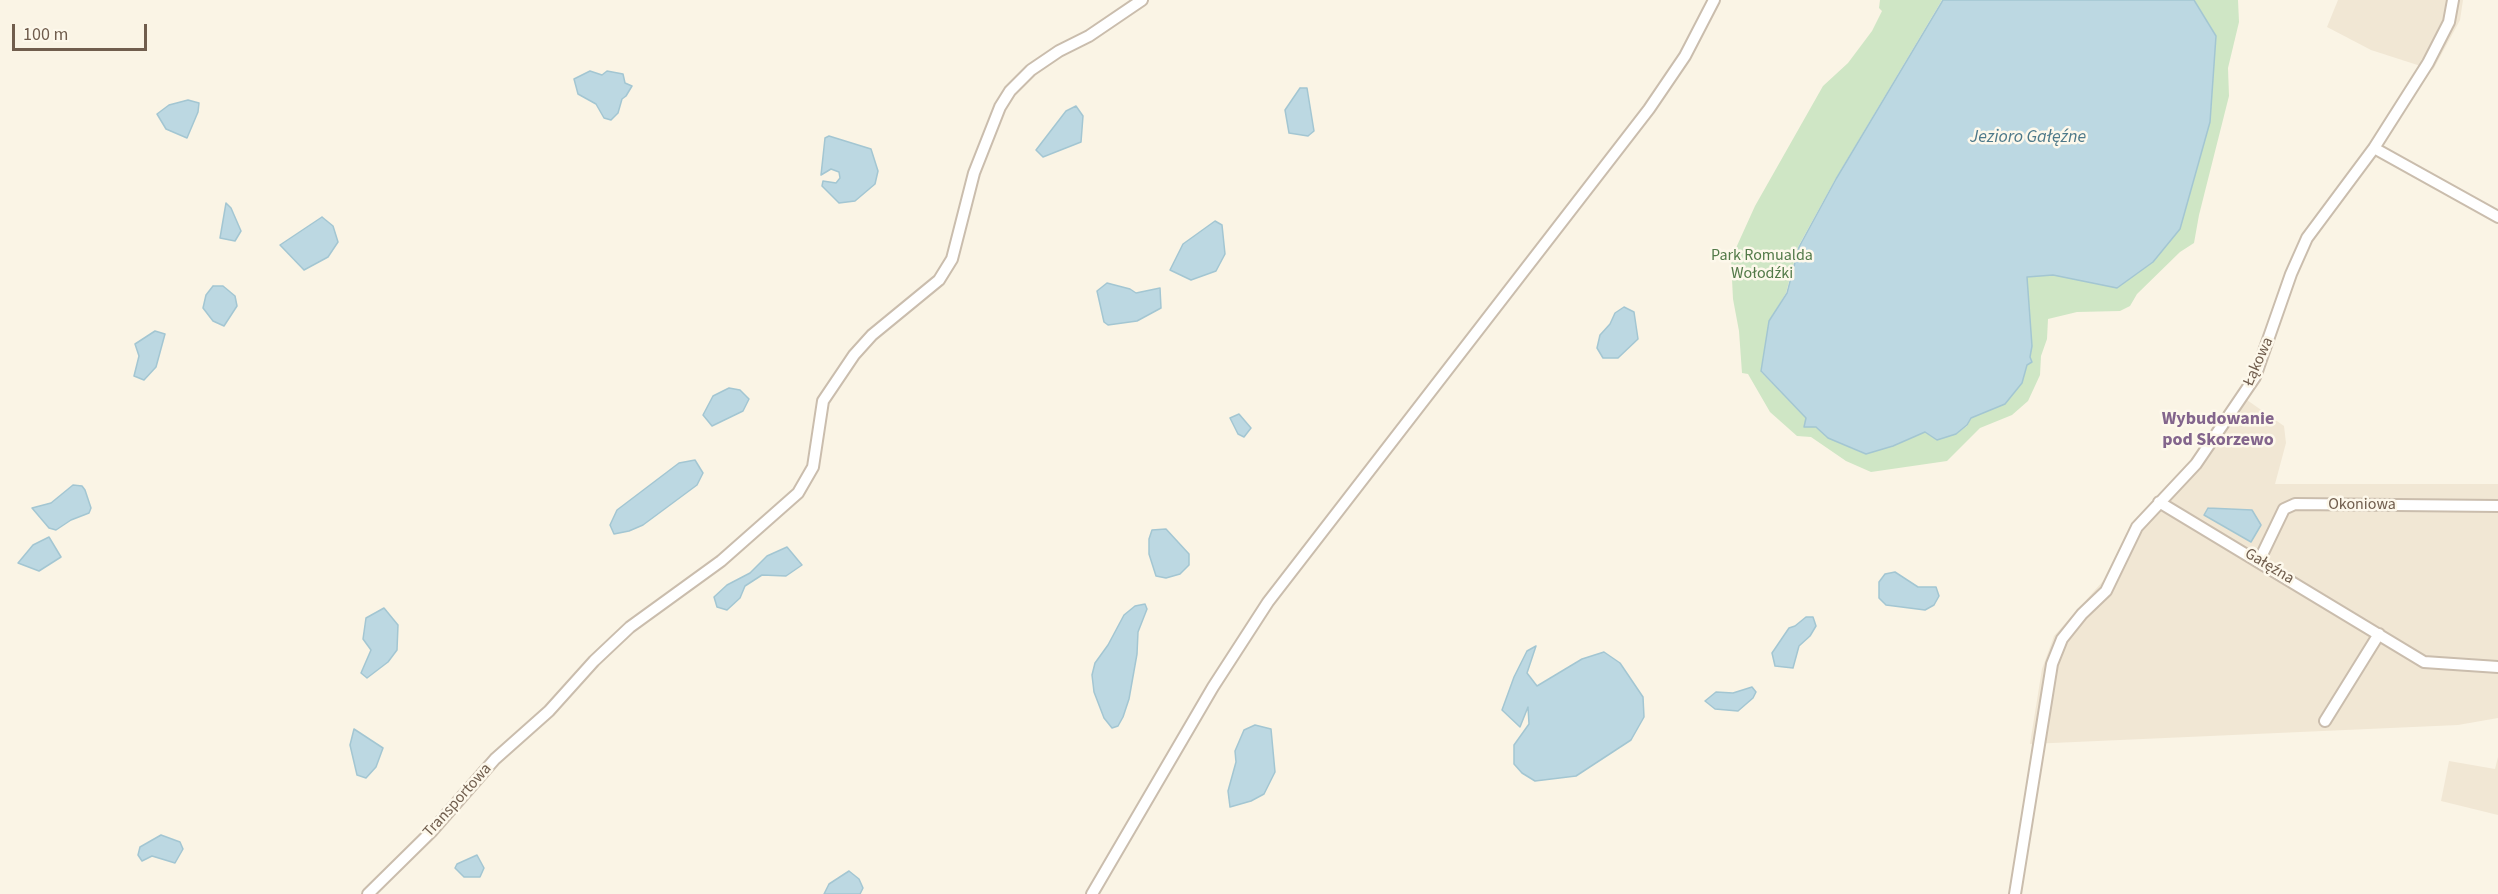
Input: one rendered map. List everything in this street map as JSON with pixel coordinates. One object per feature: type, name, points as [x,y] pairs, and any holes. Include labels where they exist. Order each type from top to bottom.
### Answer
[{"type":"street","name":"Transportowa","points":[[368,894],[432,831],[495,759],[549,711],[594,661],[630,627],[721,561],[798,493],[813,467],[823,401],[854,355],[872,335],[939,280],[952,259],[974,173],[1000,107],[1011,91],[1031,70],[1059,51],[1089,36],[1142,0]]},
{"type":"street","points":[[1092,894],[1213,687],[1269,602],[1649,109],[1685,56],[1714,0]]},
{"type":"street","name":"Łąkowa","points":[[2015,894],[2052,664],[2062,639],[2082,614],[2106,591],[2138,527],[2196,464],[2255,377],[2291,274],[2307,238],[2374,148],[2428,63],[2449,22],[2453,0]]},
{"type":"street","points":[[2374,148],[2498,217]]},
{"type":"street","name":"Gałęźna","points":[[2159,502],[2424,662],[2498,667]]},
{"type":"street","name":"Okoniowa","points":[[2259,561],[2284,509],[2295,504],[2498,506]]},
{"type":"street","points":[[2325,721],[2379,634]]},
{"type":"shaded area","points":[[2338,0],[2463,0],[2460,20],[2433,70],[2371,50],[2327,27]]},
{"type":"shaded area","points":[[2237,393],[2284,426],[2286,443],[2275,484],[2498,484],[2498,718],[2458,725],[2030,744],[2042,669],[2054,636],[2103,581],[2131,525],[2191,460]]},
{"type":"shaded area","points":[[2498,757],[2498,815],[2441,801],[2449,761],[2495,769]]},
{"type":"green space","name":"Park Romualda Wołodźki","points":[[1880,0],[1942,0],[1836,178],[1798,247],[1786,293],[1769,321],[1761,372],[1806,418],[1804,427],[1816,427],[1828,438],[1865,454],[1893,446],[1925,432],[1937,440],[1956,434],[1967,426],[1971,418],[2005,404],[2022,383],[2027,365],[2032,362],[2027,277],[2053,275],[2117,288],[2153,262],[2180,229],[2210,122],[2216,36],[2194,0],[2238,0],[2239,22],[2228,68],[2229,96],[2194,243],[2180,252],[2137,294],[2130,306],[2120,311],[2077,312],[2048,319],[2047,339],[2041,356],[2040,375],[2028,401],[2012,415],[1980,428],[1947,461],[1871,472],[1846,461],[1811,437],[1797,436],[1770,412],[1748,374],[1742,373],[1739,331],[1733,299],[1731,259],[1755,206],[1823,86],[1848,63],[1872,31],[1882,11],[1879,8]]},
{"type":"water","name":"Jezioro Gałęźne","points":[[1943,0],[2194,0],[2216,36],[2210,122],[2180,229],[2153,262],[2117,288],[2053,275],[2027,277],[2032,362],[2027,365],[2022,383],[2005,404],[1971,418],[1967,425],[1956,434],[1937,440],[1925,432],[1893,446],[1866,454],[1828,438],[1816,427],[1804,427],[1806,418],[1761,371],[1769,321],[1787,293],[1799,247],[1836,179]]},
{"type":"water","points":[[590,71],[602,75],[607,71],[623,74],[625,83],[632,86],[622,99],[618,113],[611,120],[604,118],[596,104],[578,94],[574,79]]},
{"type":"water","points":[[1300,88],[1307,88],[1314,131],[1308,136],[1289,133],[1285,110]]},
{"type":"water","points":[[188,100],[199,103],[198,112],[187,138],[166,129],[157,114],[169,105]]},
{"type":"water","points":[[1076,106],[1083,116],[1081,142],[1043,157],[1036,150],[1066,111]]},
{"type":"water","points":[[829,136],[871,149],[878,171],[875,184],[855,201],[839,203],[822,186],[823,181],[836,183],[840,178],[839,172],[831,169],[821,175],[825,138]]},
{"type":"water","points":[[226,203],[231,208],[241,231],[235,241],[220,238]]},
{"type":"water","points":[[322,217],[333,226],[338,242],[328,257],[304,270],[280,245]]},
{"type":"water","points":[[1215,221],[1222,225],[1225,254],[1216,271],[1191,280],[1170,270],[1183,244]]},
{"type":"water","points":[[1107,283],[1130,289],[1136,293],[1160,288],[1161,308],[1137,321],[1108,325],[1104,322],[1097,291]]},
{"type":"water","points":[[213,286],[223,286],[235,296],[237,306],[224,326],[213,321],[203,308],[206,295]]},
{"type":"water","points":[[1624,307],[1634,312],[1638,339],[1618,358],[1603,358],[1597,348],[1600,335],[1610,324],[1615,313]]},
{"type":"water","points":[[155,331],[165,334],[156,367],[144,380],[134,376],[139,356],[135,344]]},
{"type":"water","points":[[729,388],[740,390],[749,399],[743,411],[712,426],[703,415],[713,396]]},
{"type":"water","points":[[1239,414],[1251,428],[1244,437],[1238,434],[1230,418]]},
{"type":"water","points":[[695,460],[703,473],[697,485],[643,525],[614,534],[610,525],[617,510],[679,463]]},
{"type":"water","points":[[73,485],[82,486],[85,490],[91,508],[89,513],[71,520],[56,530],[49,528],[32,508],[51,503]]},
{"type":"water","points":[[2208,508],[2252,510],[2261,525],[2251,542],[2204,515]]},
{"type":"water","points":[[1166,529],[1189,554],[1189,565],[1180,574],[1166,578],[1156,576],[1149,554],[1149,539],[1152,530]]},
{"type":"water","points":[[49,537],[61,557],[39,571],[18,563],[33,545]]},
{"type":"water","points":[[787,547],[802,565],[786,576],[762,575],[745,586],[740,598],[727,610],[717,607],[714,597],[727,585],[750,573],[767,556]]},
{"type":"water","points":[[1895,572],[1918,587],[1936,587],[1939,596],[1934,605],[1925,610],[1886,605],[1879,598],[1879,582],[1885,574]]},
{"type":"water","points":[[1145,604],[1147,609],[1138,632],[1137,654],[1129,699],[1118,726],[1112,728],[1104,718],[1094,692],[1092,675],[1095,663],[1108,645],[1124,615],[1135,606]]},
{"type":"water","points":[[384,608],[398,625],[397,650],[388,662],[367,678],[361,673],[371,650],[363,639],[366,618]]},
{"type":"water","points":[[1806,617],[1813,617],[1816,626],[1810,636],[1799,646],[1793,668],[1775,666],[1772,653],[1789,628]]},
{"type":"water","points":[[1536,646],[1527,673],[1537,686],[1582,659],[1604,652],[1620,663],[1643,697],[1644,717],[1631,740],[1576,776],[1535,781],[1522,773],[1514,764],[1514,745],[1529,724],[1528,707],[1520,727],[1502,710],[1514,677],[1527,651]]},
{"type":"water","points":[[1752,687],[1756,692],[1753,698],[1738,711],[1715,709],[1705,701],[1716,692],[1733,693]]},
{"type":"water","points":[[1255,725],[1271,729],[1275,772],[1264,794],[1251,801],[1230,807],[1228,791],[1236,762],[1235,751],[1244,730]]},
{"type":"water","points":[[354,729],[383,748],[376,767],[366,778],[357,775],[350,745]]},
{"type":"water","points":[[161,835],[180,842],[183,849],[175,863],[152,856],[142,861],[138,855],[140,847]]},
{"type":"water","points":[[477,855],[484,868],[480,877],[464,877],[455,868],[457,864]]},
{"type":"water","points":[[849,871],[859,879],[863,888],[860,894],[824,894],[829,884]]},
{"type":"district","name":"Wybudowanie pod Skorzewo","points":[[2218,430]]}]
